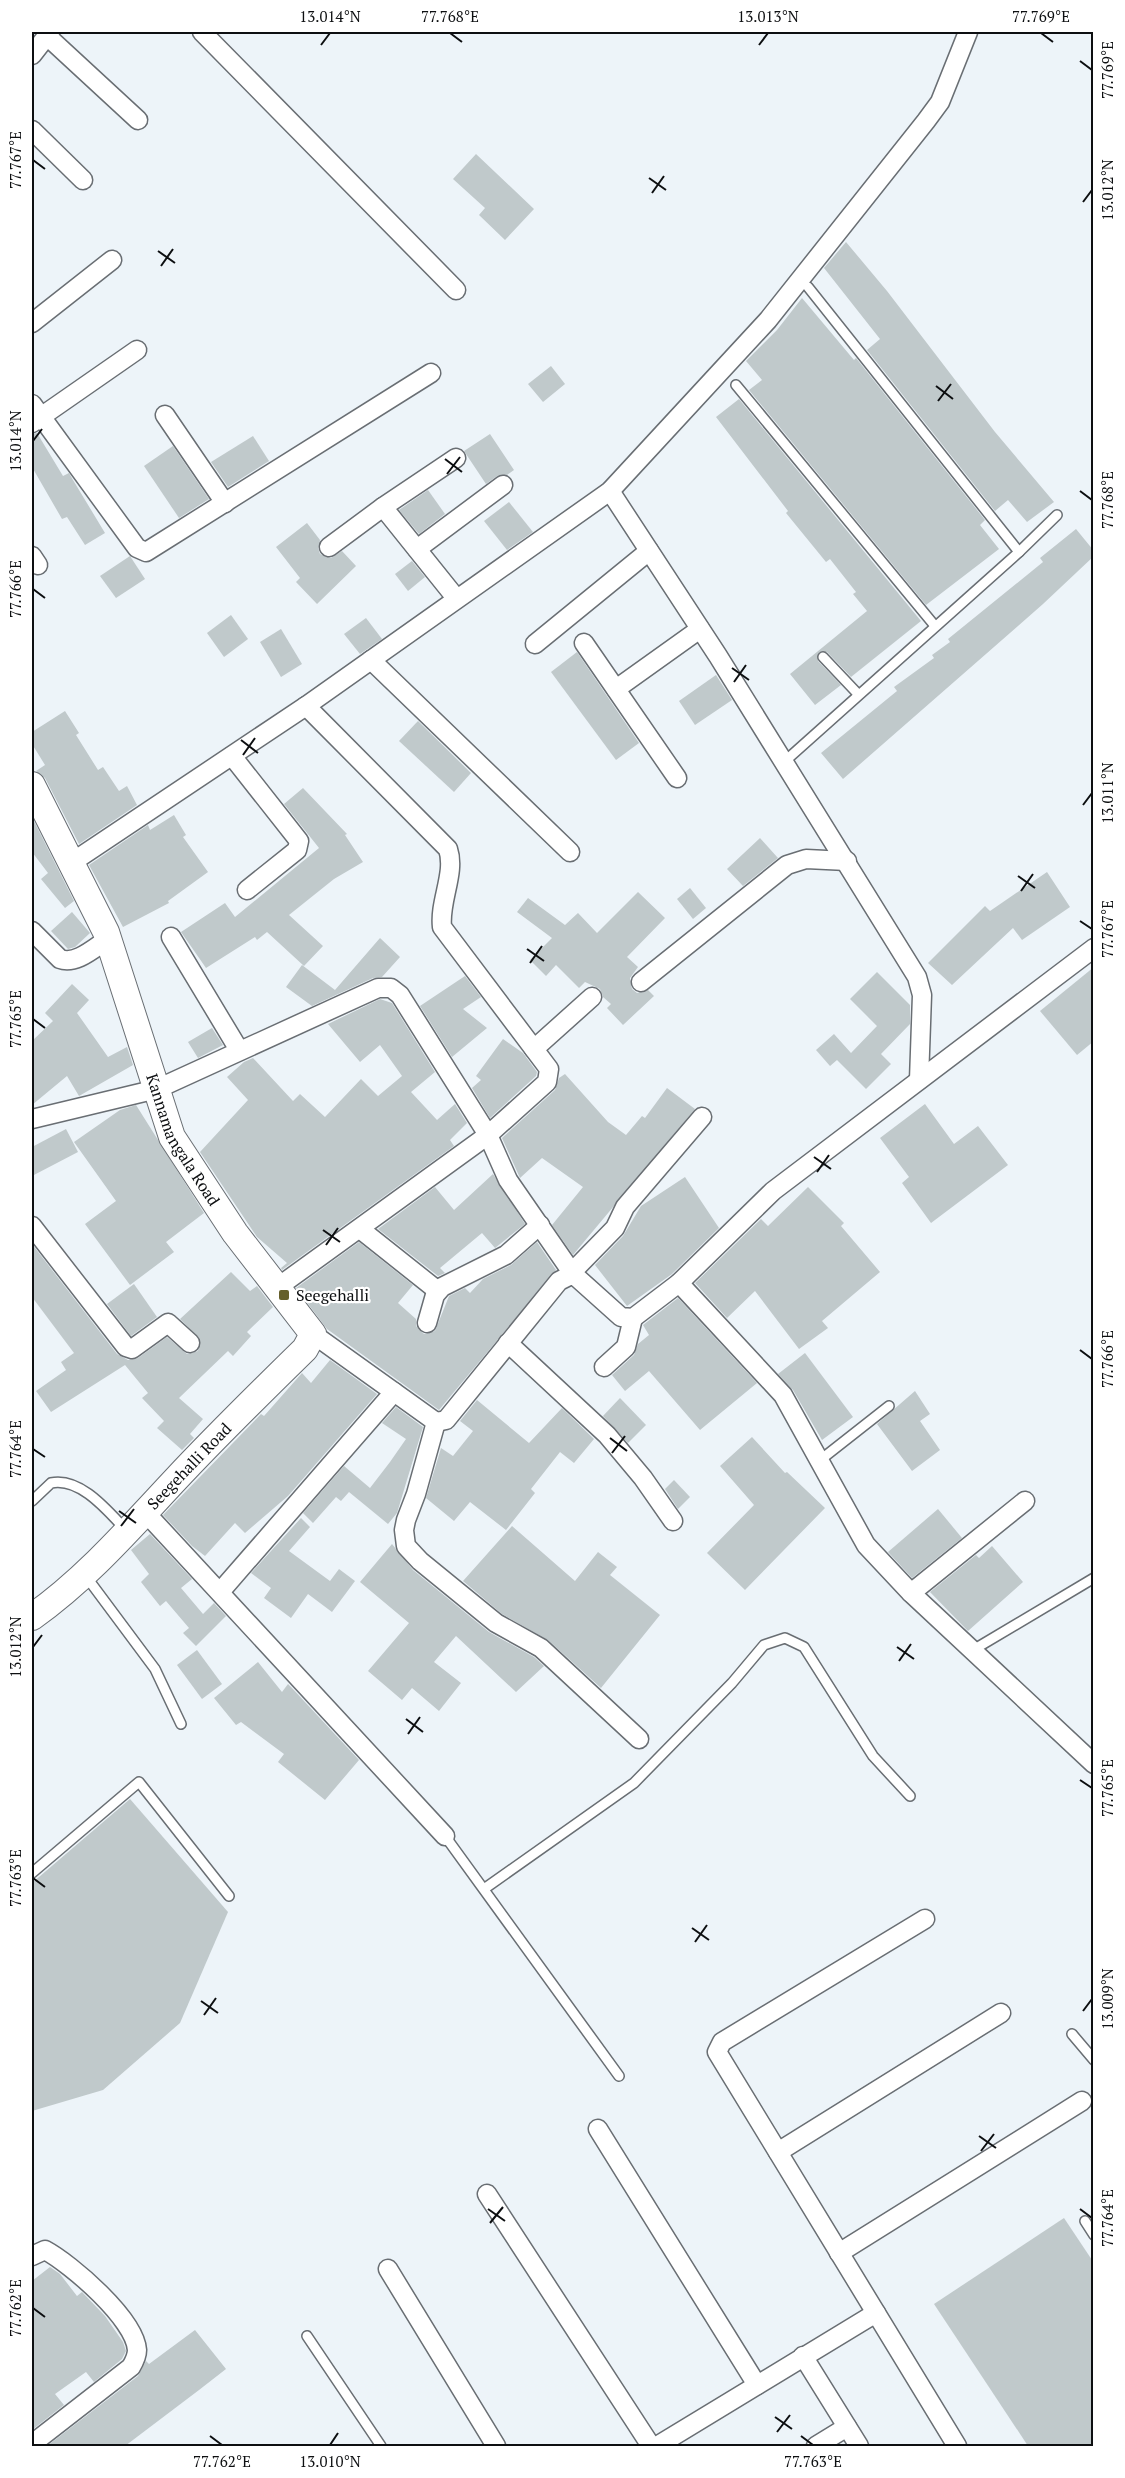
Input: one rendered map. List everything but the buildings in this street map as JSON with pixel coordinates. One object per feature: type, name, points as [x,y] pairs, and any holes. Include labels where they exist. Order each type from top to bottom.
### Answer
[{"type":"main road","name":"Kannamangala Road","points":[[32,785],[108,939],[172,1137],[235,1233],[313,1334]]},
{"type":"main road","name":"Seegehalli Road","points":[[32,1617],[61,1597],[127,1532],[218,1435],[305,1349],[313,1334]]},
{"type":"street","points":[[202,32],[456,290]]},
{"type":"street","points":[[71,863],[306,706],[610,491],[768,321],[926,121],[940,102],[968,32]]},
{"type":"street","points":[[32,55],[48,34],[138,120]]},
{"type":"street","points":[[32,130],[83,180]]},
{"type":"street","points":[[32,323],[112,260]]},
{"type":"street","points":[[137,350],[34,415],[140,551],[146,552],[431,373]]},
{"type":"street","points":[[165,415],[225,503]]},
{"type":"street","points":[[329,547],[382,507],[456,458]]},
{"type":"street","points":[[417,549],[503,485]]},
{"type":"street","points":[[610,491],[847,861],[917,977],[922,995],[919,1080]]},
{"type":"street","points":[[382,507],[456,598]]},
{"type":"street","points":[[535,645],[649,551]]},
{"type":"street","points":[[616,689],[700,629]]},
{"type":"street","points":[[584,643],[677,778]]},
{"type":"street","points":[[371,660],[570,852]]},
{"type":"street","points":[[278,1287],[488,1135],[547,1082],[549,1069],[442,927],[441,907],[450,864],[448,849],[306,706]]},
{"type":"street","points":[[232,756],[299,841],[297,850],[247,890]]},
{"type":"street","points":[[641,982],[787,865],[806,859],[847,861]]},
{"type":"street","points":[[32,931],[60,959],[66,962],[74,961],[108,939]]},
{"type":"street","points":[[171,937],[239,1050]]},
{"type":"street","points":[[604,1367],[626,1347],[633,1318],[679,1283],[773,1191],[1094,948]]},
{"type":"street","points":[[32,1119],[157,1089],[378,988],[391,988],[400,995],[488,1135],[508,1180],[573,1273],[621,1317],[633,1318]]},
{"type":"street","points":[[534,1049],[592,997]]},
{"type":"street","points":[[639,1739],[541,1648],[496,1623],[420,1561],[406,1546],[404,1530],[436,1422],[446,1420],[559,1281],[573,1273],[615,1228],[625,1207],[702,1117]]},
{"type":"street","points":[[427,1323],[438,1291],[452,1281],[506,1255],[540,1225]]},
{"type":"street","points":[[32,1226],[126,1347],[132,1348],[168,1323],[190,1343]]},
{"type":"street","points":[[360,1228],[438,1291]]},
{"type":"street","points":[[679,1283],[783,1395],[866,1545],[911,1593],[1094,1764]]},
{"type":"street","name":"Kannamangala Road","points":[[313,1334],[436,1422]]},
{"type":"street","points":[[508,1343],[607,1436],[643,1478],[673,1521]]},
{"type":"street","points":[[220,1592],[394,1392]]},
{"type":"street","points":[[911,1593],[1025,1501]]},
{"type":"street","points":[[145,1512],[445,1836]]},
{"type":"street","points":[[925,1919],[722,2042],[717,2052],[957,2446]]},
{"type":"street","points":[[778,2152],[1001,2013]]},
{"type":"street","points":[[839,2253],[1082,2101]]},
{"type":"street","points":[[598,2129],[757,2385]]},
{"type":"street","points":[[487,2194],[651,2446]]},
{"type":"street","points":[[32,2256],[45,2250],[74,2269],[100,2294],[128,2328],[137,2348],[131,2367],[32,2444]]},
{"type":"street","points":[[388,2269],[496,2446]]},
{"type":"street","points":[[657,2446],[876,2313]]},
{"type":"street","points":[[803,2356],[859,2446]]},
{"type":"street","points":[[816,2446],[847,2427]]},
{"type":"lane","points":[[808,287],[1019,552]]},
{"type":"lane","points":[[736,385],[935,626]]},
{"type":"lane","points":[[784,762],[1019,552],[1057,515]]},
{"type":"lane","points":[[823,657],[858,694]]},
{"type":"lane","points":[[819,1461],[889,1406]]},
{"type":"lane","points":[[32,1501],[51,1483],[69,1484],[106,1509],[127,1532]]},
{"type":"lane","points":[[84,1574],[155,1669],[181,1724]]},
{"type":"lane","points":[[973,1650],[1094,1578]]},
{"type":"lane","points":[[484,1889],[634,1784],[732,1683],[764,1645],[785,1638],[804,1647],[873,1756],[910,1796]]},
{"type":"lane","points":[[32,1873],[139,1782],[229,1896]]},
{"type":"lane","points":[[445,1836],[619,2076]]},
{"type":"lane","points":[[1072,2034],[1094,2060]]},
{"type":"lane","points":[[1085,2221],[1094,2235]]},
{"type":"lane","points":[[307,2336],[381,2446]]},
{"type":"place","name":"Seegehalli","points":[[284,1295]]}]
